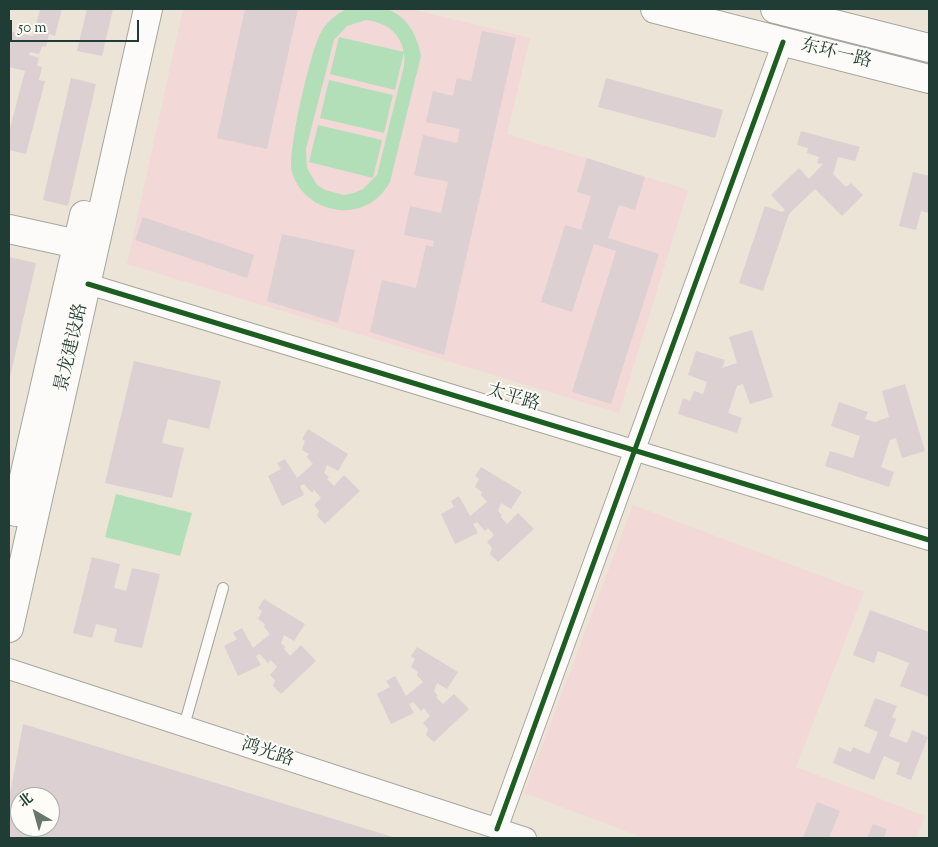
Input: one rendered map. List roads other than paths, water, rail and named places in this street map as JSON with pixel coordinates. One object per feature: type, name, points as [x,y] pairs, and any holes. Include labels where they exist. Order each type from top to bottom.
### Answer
[{"type":"main road","name":"景龙建设路","points":[[9,542],[131,9]]},
{"type":"main road","name":"景龙建设路","points":[[9,628],[88,284],[148,9]]},
{"type":"main road","name":"东环一路","points":[[655,9],[929,79]]},
{"type":"main road","name":"东环一路","points":[[775,9],[929,48]]},
{"type":"main road","points":[[9,229],[77,244]]},
{"type":"street","points":[[497,829],[783,42]]},
{"type":"street","name":"太平路","points":[[88,284],[929,540]]},
{"type":"street","name":"鸿光路","points":[[9,669],[526,838]]},
{"type":"lane","points":[[184,726],[223,588]]}]
